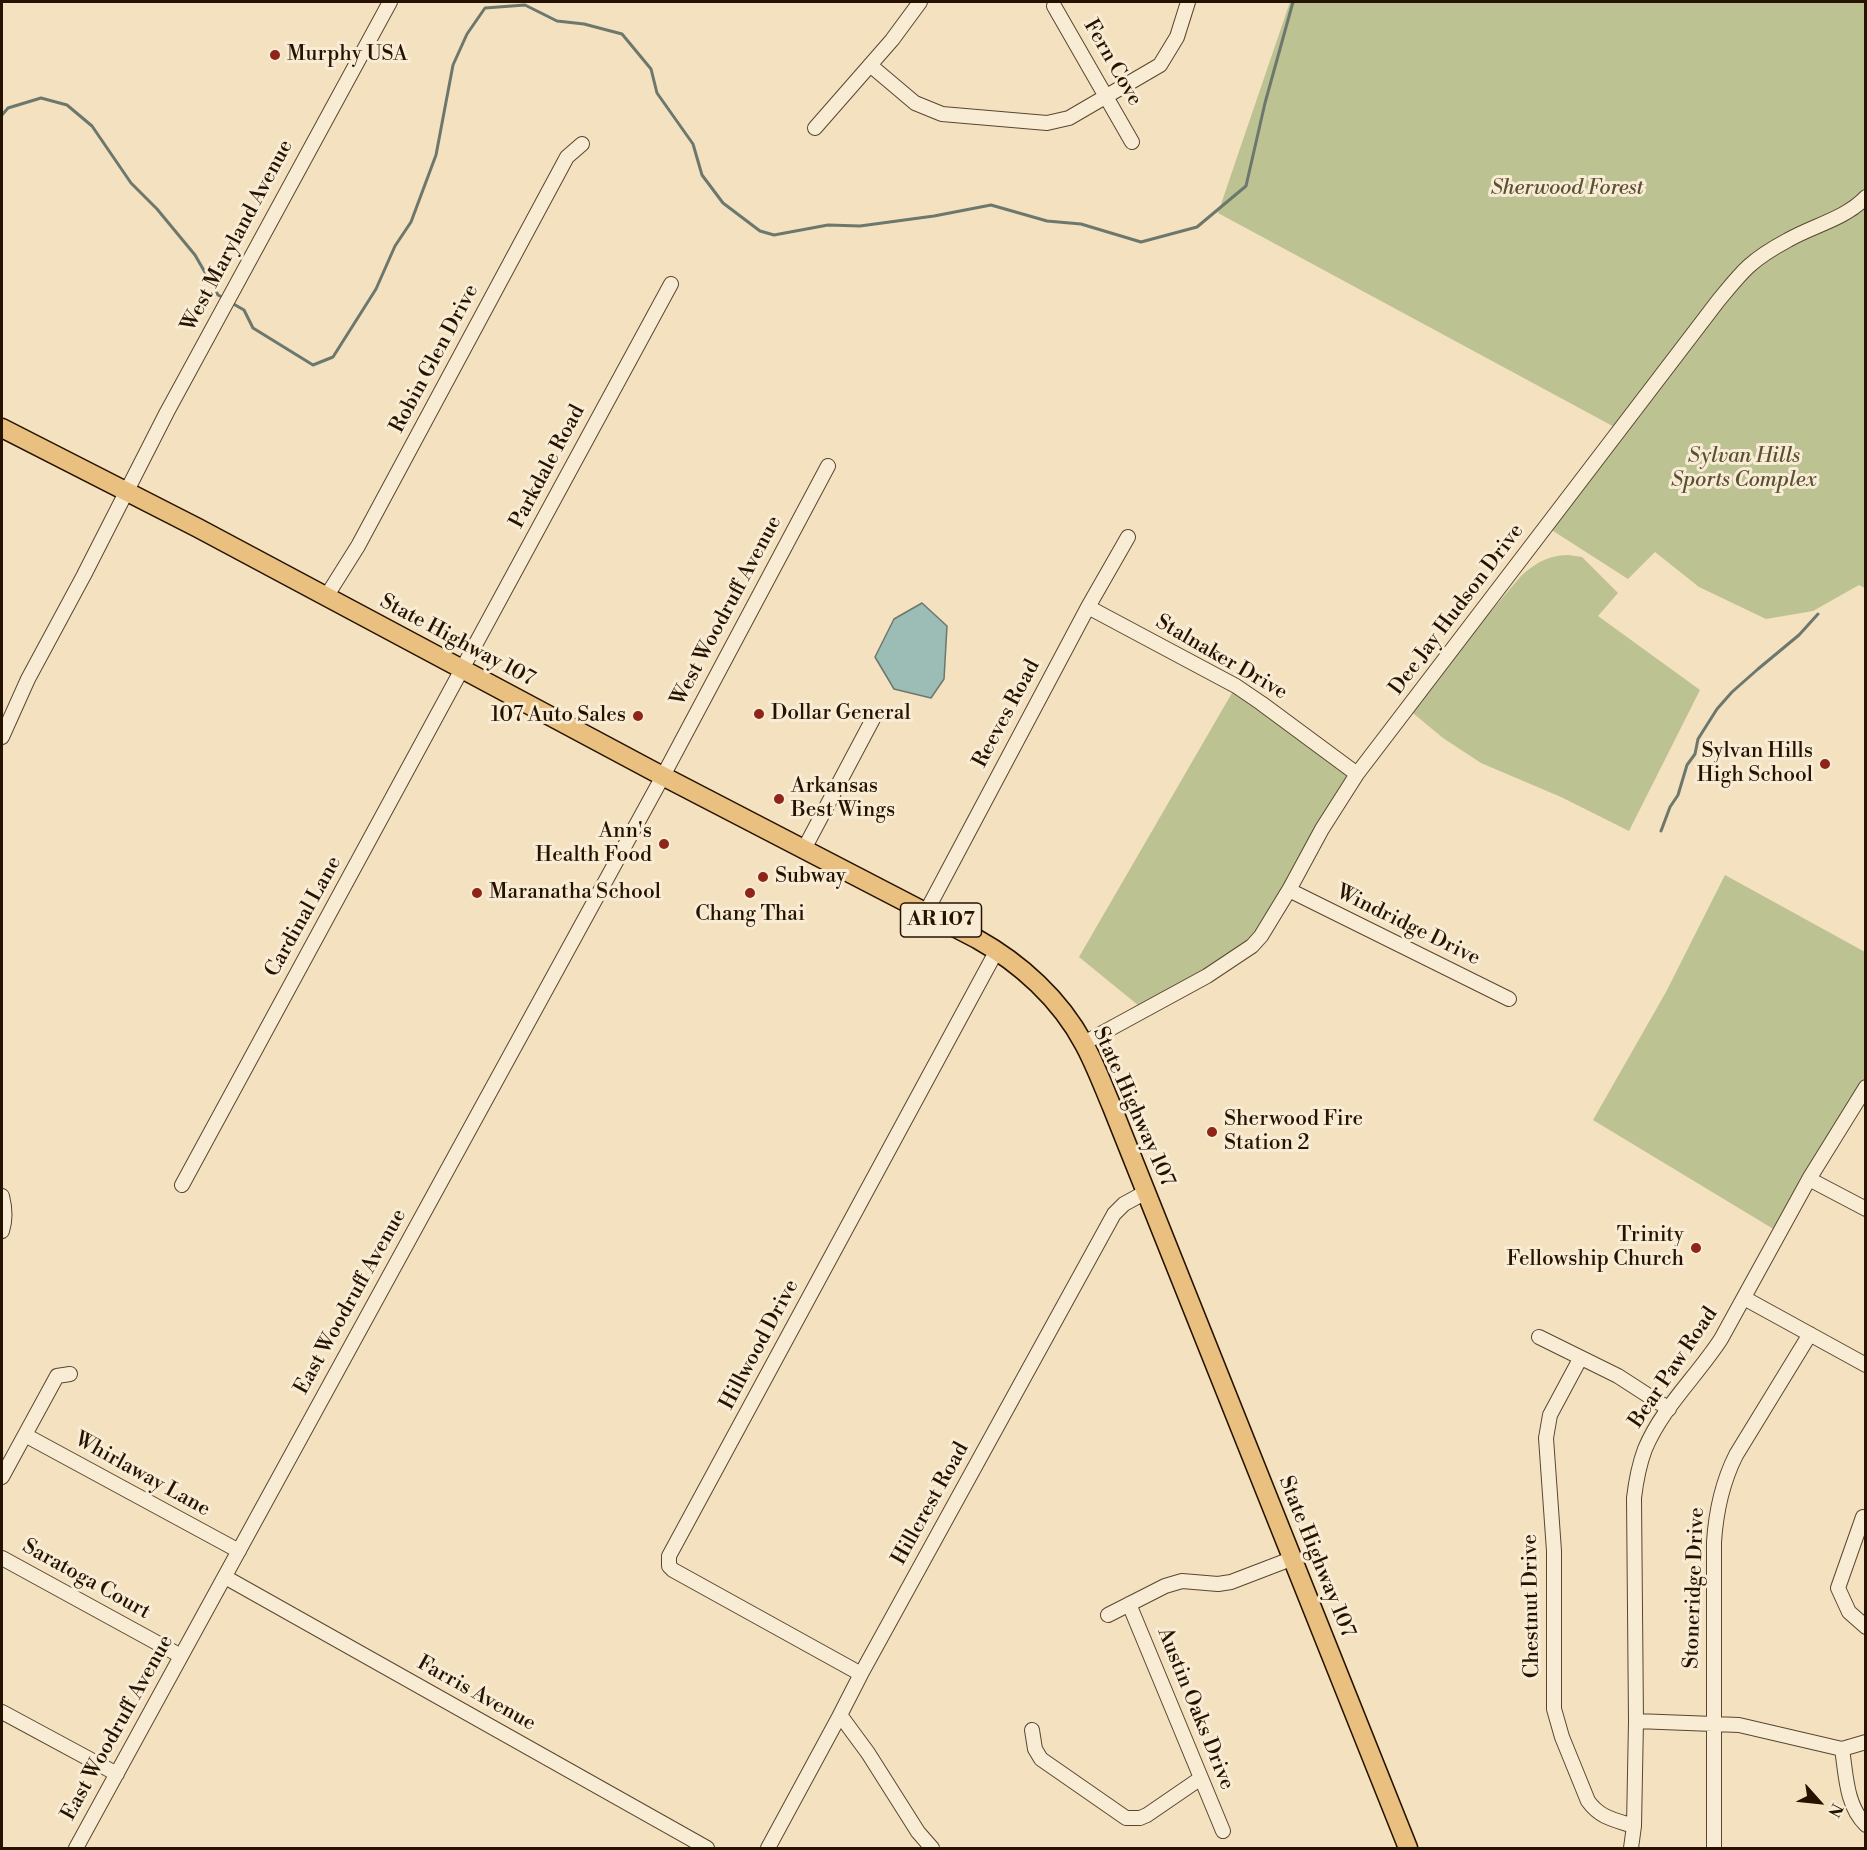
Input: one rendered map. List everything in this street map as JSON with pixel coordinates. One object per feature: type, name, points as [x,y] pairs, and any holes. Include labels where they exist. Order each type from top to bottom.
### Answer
[{"type":"main road","name":"State Highway 107","points":[[2,428],[926,912],[997,950],[1033,979],[1052,999],[1084,1043],[1112,1107],[1408,1848]]},
{"type":"street","name":"West Maryland Avenue","points":[[2,737],[28,679],[167,412],[390,2]]},
{"type":"street","points":[[815,128],[892,40],[920,2]]},
{"type":"street","points":[[870,65],[915,103],[942,114],[1047,123],[1069,118],[1160,65],[1177,37],[1188,2]]},
{"type":"street","name":"Fern Cove","points":[[1054,6],[1132,142]]},
{"type":"street","name":"Robin Glen Drive","points":[[326,597],[373,519],[567,157],[582,144]]},
{"type":"street","name":"Dee Jay Hudson Drive","points":[[1084,1043],[1230,962],[1261,936],[1322,829],[1358,774],[1725,293],[1749,266],[1769,251],[1790,238],[1846,212],[1866,197]]},
{"type":"street","name":"Parkdale Road","points":[[462,670],[671,284]]},
{"type":"street","name":"West Woodruff Avenue","points":[[663,776],[828,466]]},
{"type":"street","name":"Reeves Road","points":[[926,912],[1088,607],[1128,537]]},
{"type":"street","name":"Stalnaker Drive","points":[[1088,607],[1236,687],[1358,774]]},
{"type":"street","name":"Cardinal Lane","points":[[182,1185],[462,670]]},
{"type":"street","points":[[804,849],[874,717]]},
{"type":"street","name":"East Woodruff Avenue","points":[[76,1848],[663,776]]},
{"type":"street","name":"Windridge Drive","points":[[1289,890],[1509,999]]},
{"type":"street","name":"Hillwood Drive","points":[[861,1674],[673,1570],[669,1566],[669,1556],[997,950]]},
{"type":"street","name":"Bear Paw Road","points":[[1631,1848],[1634,1826],[1636,1721],[1634,1498],[1637,1476],[1646,1448],[1668,1409],[1706,1362],[1809,1179],[1866,1087]]},
{"type":"street","points":[[1809,1179],[1866,1209]]},
{"type":"street","name":"Hillcrest Road","points":[[768,1848],[1114,1214],[1124,1204],[1146,1192]]},
{"type":"street","points":[[2,1196],[5,1218],[2,1231]]},
{"type":"street","points":[[1744,1298],[1866,1365]]},
{"type":"street","name":"Stoneridge Drive","points":[[1714,1848],[1714,1542],[1716,1512],[1728,1470],[1810,1334]]},
{"type":"street","points":[[1539,1337],[1618,1377],[1668,1409]]},
{"type":"street","name":"Chestnut Drive","points":[[1580,1359],[1550,1415],[1546,1438],[1554,1551],[1554,1709],[1562,1737],[1588,1801],[1604,1817],[1634,1826]]},
{"type":"street","points":[[2,1477],[57,1376],[70,1374]]},
{"type":"street","name":"Whirlaway Lane","points":[[25,1435],[239,1551]]},
{"type":"street","points":[[1863,1517],[1838,1588],[1849,1612],[1866,1627]]},
{"type":"street","name":"Saratoga Court","points":[[2,1558],[181,1656]]},
{"type":"street","points":[[1108,1615],[1149,1592],[1165,1586],[1182,1581],[1218,1584],[1231,1582],[1291,1558]]},
{"type":"street","name":"Farris Avenue","points":[[225,1577],[707,1848]]},
{"type":"street","name":"Austin Oaks Drive","points":[[1129,1604],[1222,1831]]},
{"type":"street","points":[[2,1712],[117,1774]]},
{"type":"street","points":[[840,1715],[868,1753],[918,1832],[932,1848]]},
{"type":"street","points":[[1636,1721],[1751,1727],[1842,1749],[1866,1742]]},
{"type":"street","points":[[1032,1730],[1035,1749],[1041,1759],[1126,1818],[1140,1818],[1147,1815],[1201,1778]]},
{"type":"street","points":[[1842,1749],[1851,1800],[1860,1819],[1866,1825]]},
{"type":"green space","name":"Sherwood Forest","points":[[1290,2],[1865,2],[1865,588],[1859,585],[1813,611],[1766,619],[1699,587],[1655,552],[1628,579],[1547,527],[1620,430],[1218,213]]},
{"type":"green space","points":[[1568,555],[1582,557],[1618,593],[1598,616],[1700,690],[1629,831],[1561,797],[1481,763],[1443,738],[1408,709],[1521,576],[1543,561]]},
{"type":"green space","points":[[1236,686],[1357,774],[1261,936],[1144,1010],[1079,957]]},
{"type":"green space","points":[[1725,875],[1865,952],[1865,1087],[1780,1233],[1593,1120],[1666,992]]},
{"type":"water","points":[[922,603],[947,626],[944,679],[931,698],[894,689],[875,657],[894,619]]},
{"type":"waterway","points":[[230,302],[244,310],[253,328],[313,365],[333,357],[376,289],[395,246],[411,222],[436,155],[453,65],[467,34],[485,8],[525,5],[557,21],[584,24],[622,34],[651,69],[657,93],[693,144],[702,175],[723,203],[760,231],[774,235],[828,225],[860,226],[934,216],[991,205],[1047,221],[1081,224],[1141,242],[1197,227],[1246,186],[1265,103],[1293,2]]},
{"type":"waterway","points":[[2,115],[8,108],[41,98],[67,105],[92,126],[131,183],[157,209],[195,255],[218,295],[224,298]]},
{"type":"waterway","points":[[1661,831],[1670,807],[1678,795],[1687,765],[1695,754],[1698,739],[1717,709],[1732,692],[1799,635],[1818,614]]},
{"type":"place","name":"Murphy USA","points":[[275,55]]},
{"type":"place","name":"Dollar General","points":[[759,714]]},
{"type":"place","name":"107 Auto Sales","points":[[638,716]]},
{"type":"place","name":"Sylvan Hills High School","points":[[1825,764]]},
{"type":"place","name":"Arkansas Best Wings","points":[[779,799]]},
{"type":"place","name":"Ann's Health Food","points":[[664,844]]},
{"type":"place","name":"Subway","points":[[763,877]]},
{"type":"place","name":"Maranatha School","points":[[477,893]]},
{"type":"place","name":"Chang Thai","points":[[750,893]]},
{"type":"place","name":"Sherwood Fire Station 2","points":[[1212,1132]]},
{"type":"place","name":"Trinity Fellowship Church","points":[[1696,1248]]},
{"type":"park label","name":"Sylvan Hills Sports Complex","points":[[1744,469]]}]
